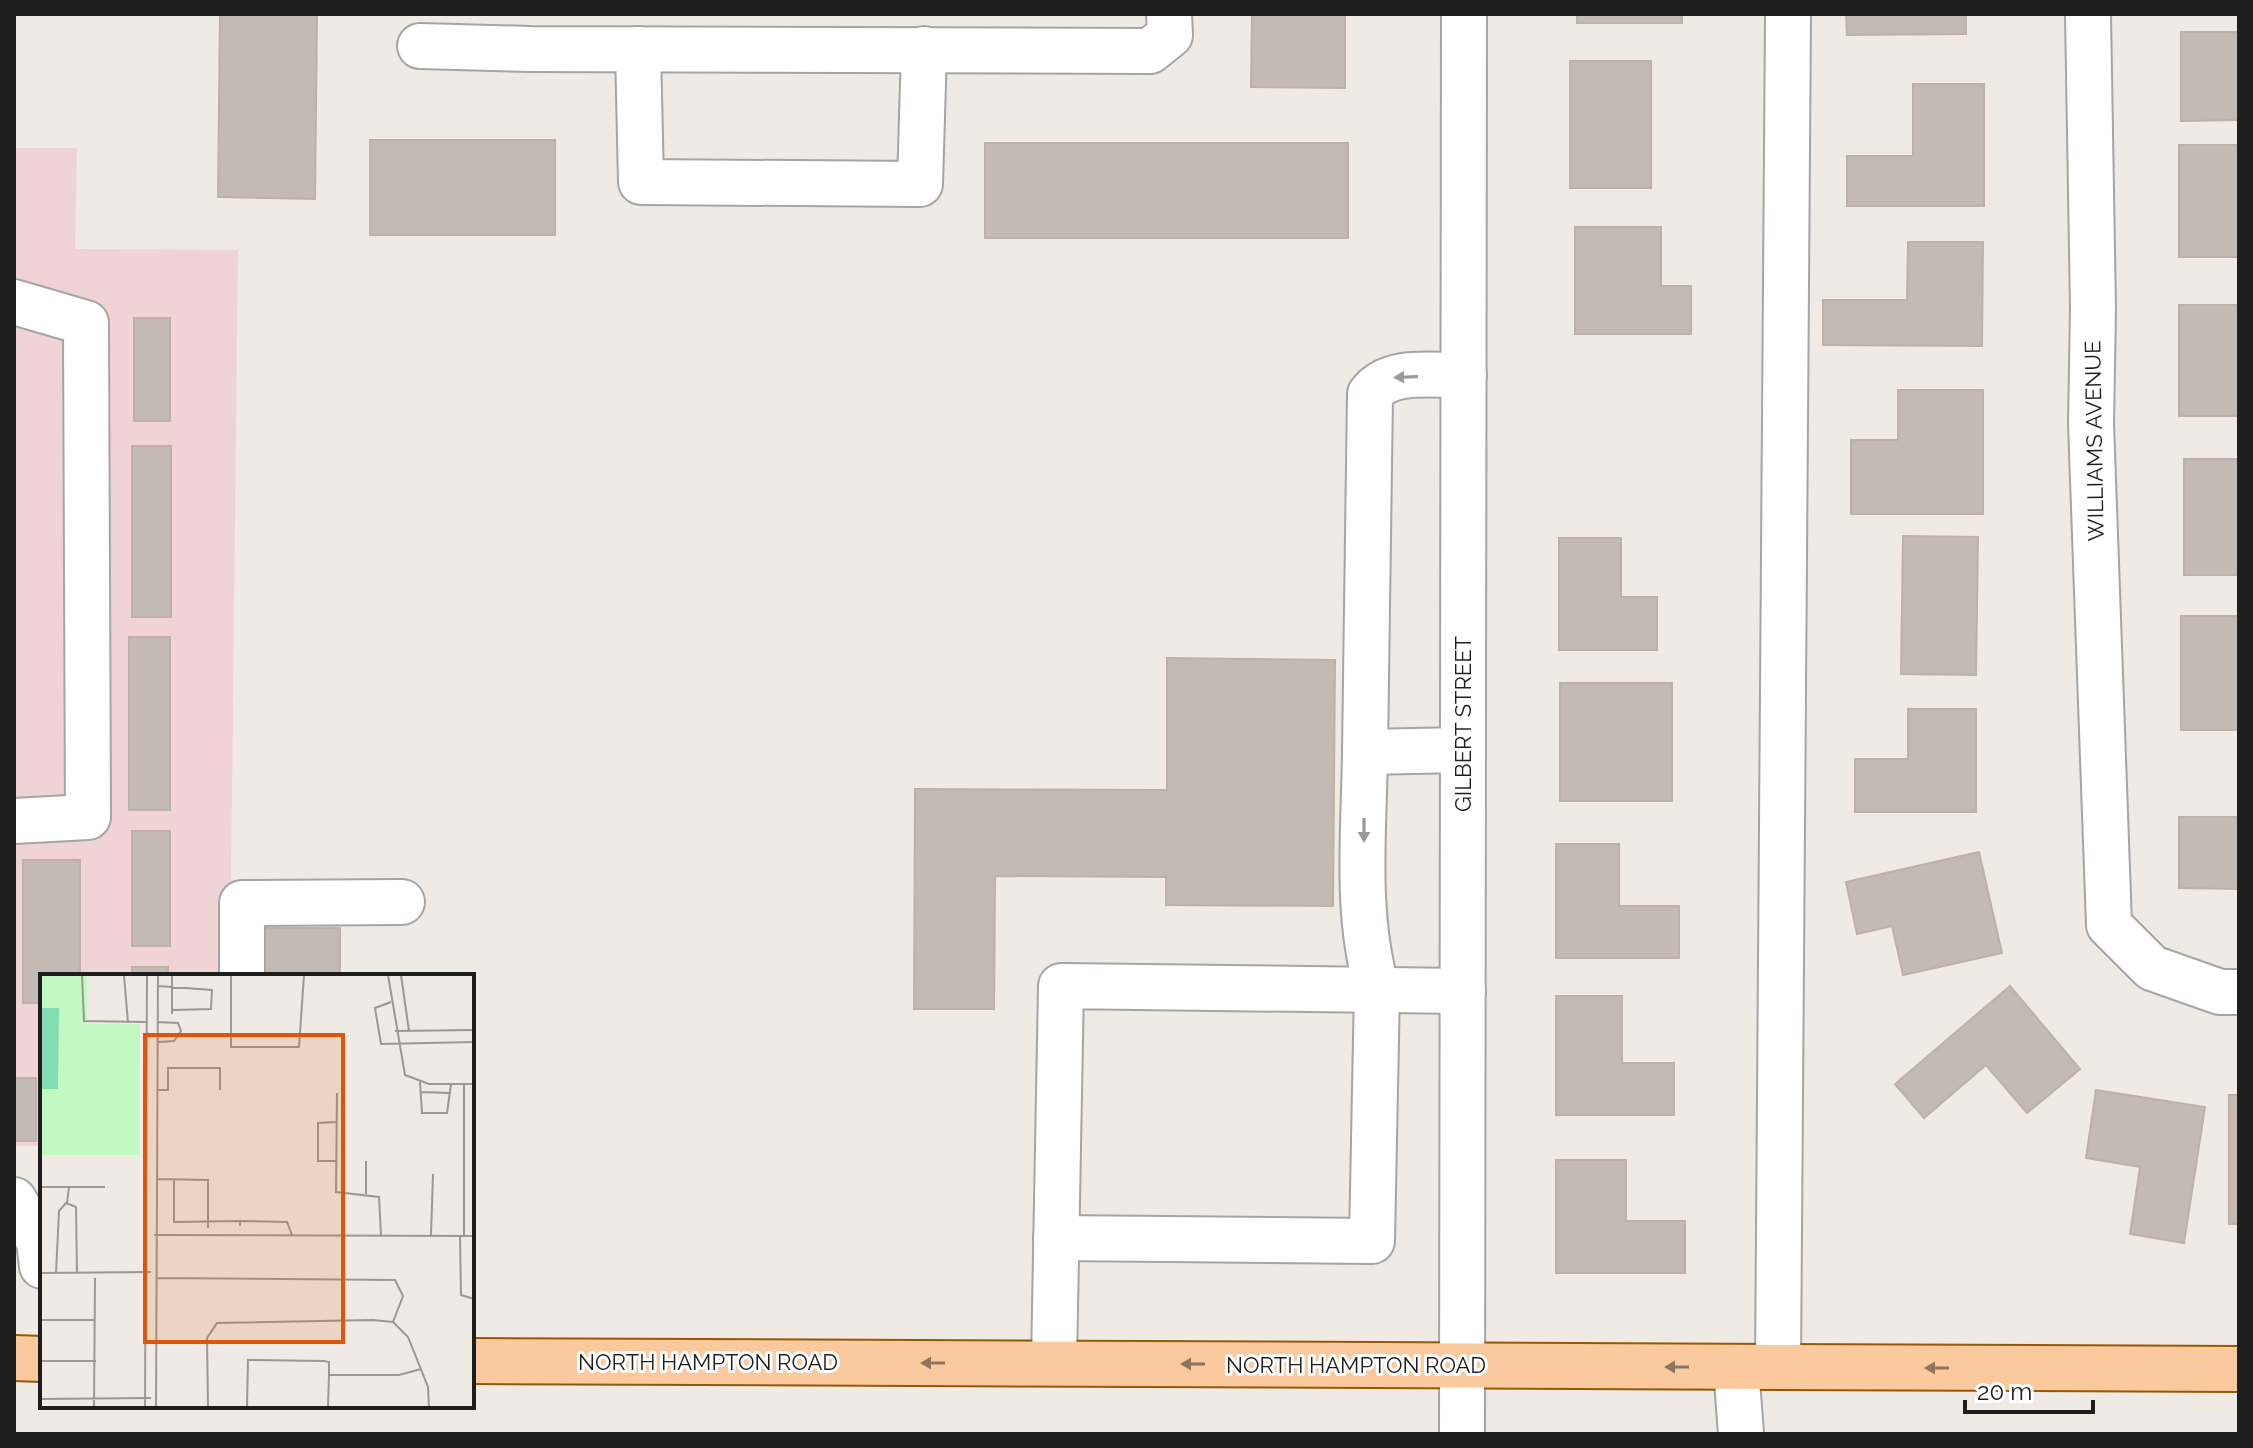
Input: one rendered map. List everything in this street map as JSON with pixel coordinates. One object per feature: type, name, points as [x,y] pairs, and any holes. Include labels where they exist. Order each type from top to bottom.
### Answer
[{"type":"main road","points":[[14,1358],[40,1359]]},
{"type":"main road","name":"NORTH HAMPTON ROAD","points":[[474,1361],[2239,1369]]},
{"type":"street","points":[[420,46],[1150,51],[1170,35],[1169,14]]},
{"type":"street","name":"GILBERT STREET","points":[[1462,1434],[1464,14]]},
{"type":"street","points":[[1741,1434],[1757,1367],[1788,14]]},
{"type":"street","name":"WILLIAMS AVENUE","points":[[2088,14],[2093,309],[2091,424],[2109,925],[2152,968],[2220,992],[2239,992]]},
{"type":"street","points":[[638,49],[641,182],[920,184],[924,49]]},
{"type":"street","points":[[14,302],[86,323],[88,817],[14,821]]},
{"type":"street","points":[[1056,1238],[1372,1241],[1377,989],[1367,955],[1364,922],[1367,409],[1370,394],[1379,382],[1393,377],[1464,375]]},
{"type":"street","points":[[1365,752],[1463,750]]},
{"type":"street","points":[[242,974],[242,903],[402,902]]},
{"type":"street","points":[[1054,1363],[1061,986],[1463,991]]},
{"type":"street","points":[[14,1200],[39,1241],[40,1249]]},
{"type":"shaded area","points":[[14,148],[77,148],[75,249],[238,250],[230,974],[40,974],[40,1146],[14,1146]]},
{"type":"building","points":[[220,14],[317,14],[315,199],[218,197]]},
{"type":"building","points":[[1252,14],[1345,14],[1345,88],[1251,87]]},
{"type":"building","points":[[1577,14],[1682,14],[1682,23],[1577,23]]},
{"type":"building","points":[[1846,14],[1966,14],[1966,34],[1847,35]]},
{"type":"building","points":[[2181,32],[2239,32],[2239,120],[2181,121]]},
{"type":"building","points":[[1570,61],[1651,61],[1651,188],[1570,188]]},
{"type":"building","points":[[1913,84],[1984,84],[1984,206],[1847,206],[1847,156],[1913,156]]},
{"type":"building","points":[[370,140],[555,140],[555,235],[370,235]]},
{"type":"building","points":[[985,143],[1348,143],[1348,238],[985,238]]},
{"type":"building","points":[[2179,145],[2239,145],[2239,257],[2179,257]]},
{"type":"building","points":[[1575,227],[1661,227],[1661,286],[1691,286],[1691,334],[1575,334]]},
{"type":"building","points":[[1908,242],[1983,242],[1982,346],[1823,345],[1823,300],[1907,300]]},
{"type":"building","points":[[2179,305],[2239,305],[2239,416],[2179,416]]},
{"type":"building","points":[[134,318],[170,318],[170,421],[134,421]]},
{"type":"building","points":[[1898,390],[1983,390],[1983,514],[1851,514],[1851,440],[1898,440]]},
{"type":"building","points":[[132,446],[171,446],[171,617],[132,617]]},
{"type":"building","points":[[2184,459],[2239,459],[2239,575],[2184,575]]},
{"type":"building","points":[[1903,536],[1978,537],[1976,675],[1901,674]]},
{"type":"building","points":[[1559,538],[1621,538],[1621,597],[1657,597],[1657,650],[1559,650]]},
{"type":"building","points":[[2181,616],[2239,616],[2239,730],[2181,730]]},
{"type":"building","points":[[129,637],[170,637],[170,810],[129,810]]},
{"type":"building","points":[[1167,658],[1335,660],[1333,906],[1166,905],[1166,877],[995,876],[994,1009],[914,1009],[915,789],[1167,790]]},
{"type":"building","points":[[1560,683],[1672,683],[1672,801],[1560,801]]},
{"type":"building","points":[[1908,709],[1976,709],[1976,812],[1855,812],[1855,759],[1908,759]]},
{"type":"building","points":[[2179,817],[2239,817],[2239,889],[2179,888]]},
{"type":"building","points":[[132,831],[170,831],[170,946],[132,946]]},
{"type":"building","points":[[1556,844],[1619,844],[1619,906],[1679,906],[1679,958],[1556,958]]},
{"type":"building","points":[[1979,852],[2002,953],[1903,975],[1892,926],[1857,934],[1846,882]]},
{"type":"building","points":[[23,860],[80,860],[80,974],[40,974],[40,1003],[23,1003]]},
{"type":"building","points":[[257,928],[340,928],[340,974],[257,974]]},
{"type":"building","points":[[132,967],[168,967],[168,974],[132,974]]},
{"type":"building","points":[[2010,986],[2080,1069],[2027,1113],[1986,1065],[1924,1118],[1895,1084]]},
{"type":"building","points":[[1556,996],[1622,996],[1622,1063],[1674,1063],[1674,1115],[1556,1115]]},
{"type":"building","points":[[14,1078],[36,1078],[36,1141],[14,1141]]},
{"type":"building","points":[[2096,1090],[2205,1107],[2184,1243],[2130,1234],[2140,1167],[2086,1158]]},
{"type":"building","points":[[2229,1095],[2239,1095],[2239,1224],[2229,1224]]},
{"type":"building","points":[[1556,1160],[1626,1160],[1626,1221],[1685,1221],[1685,1273],[1556,1273]]}]
